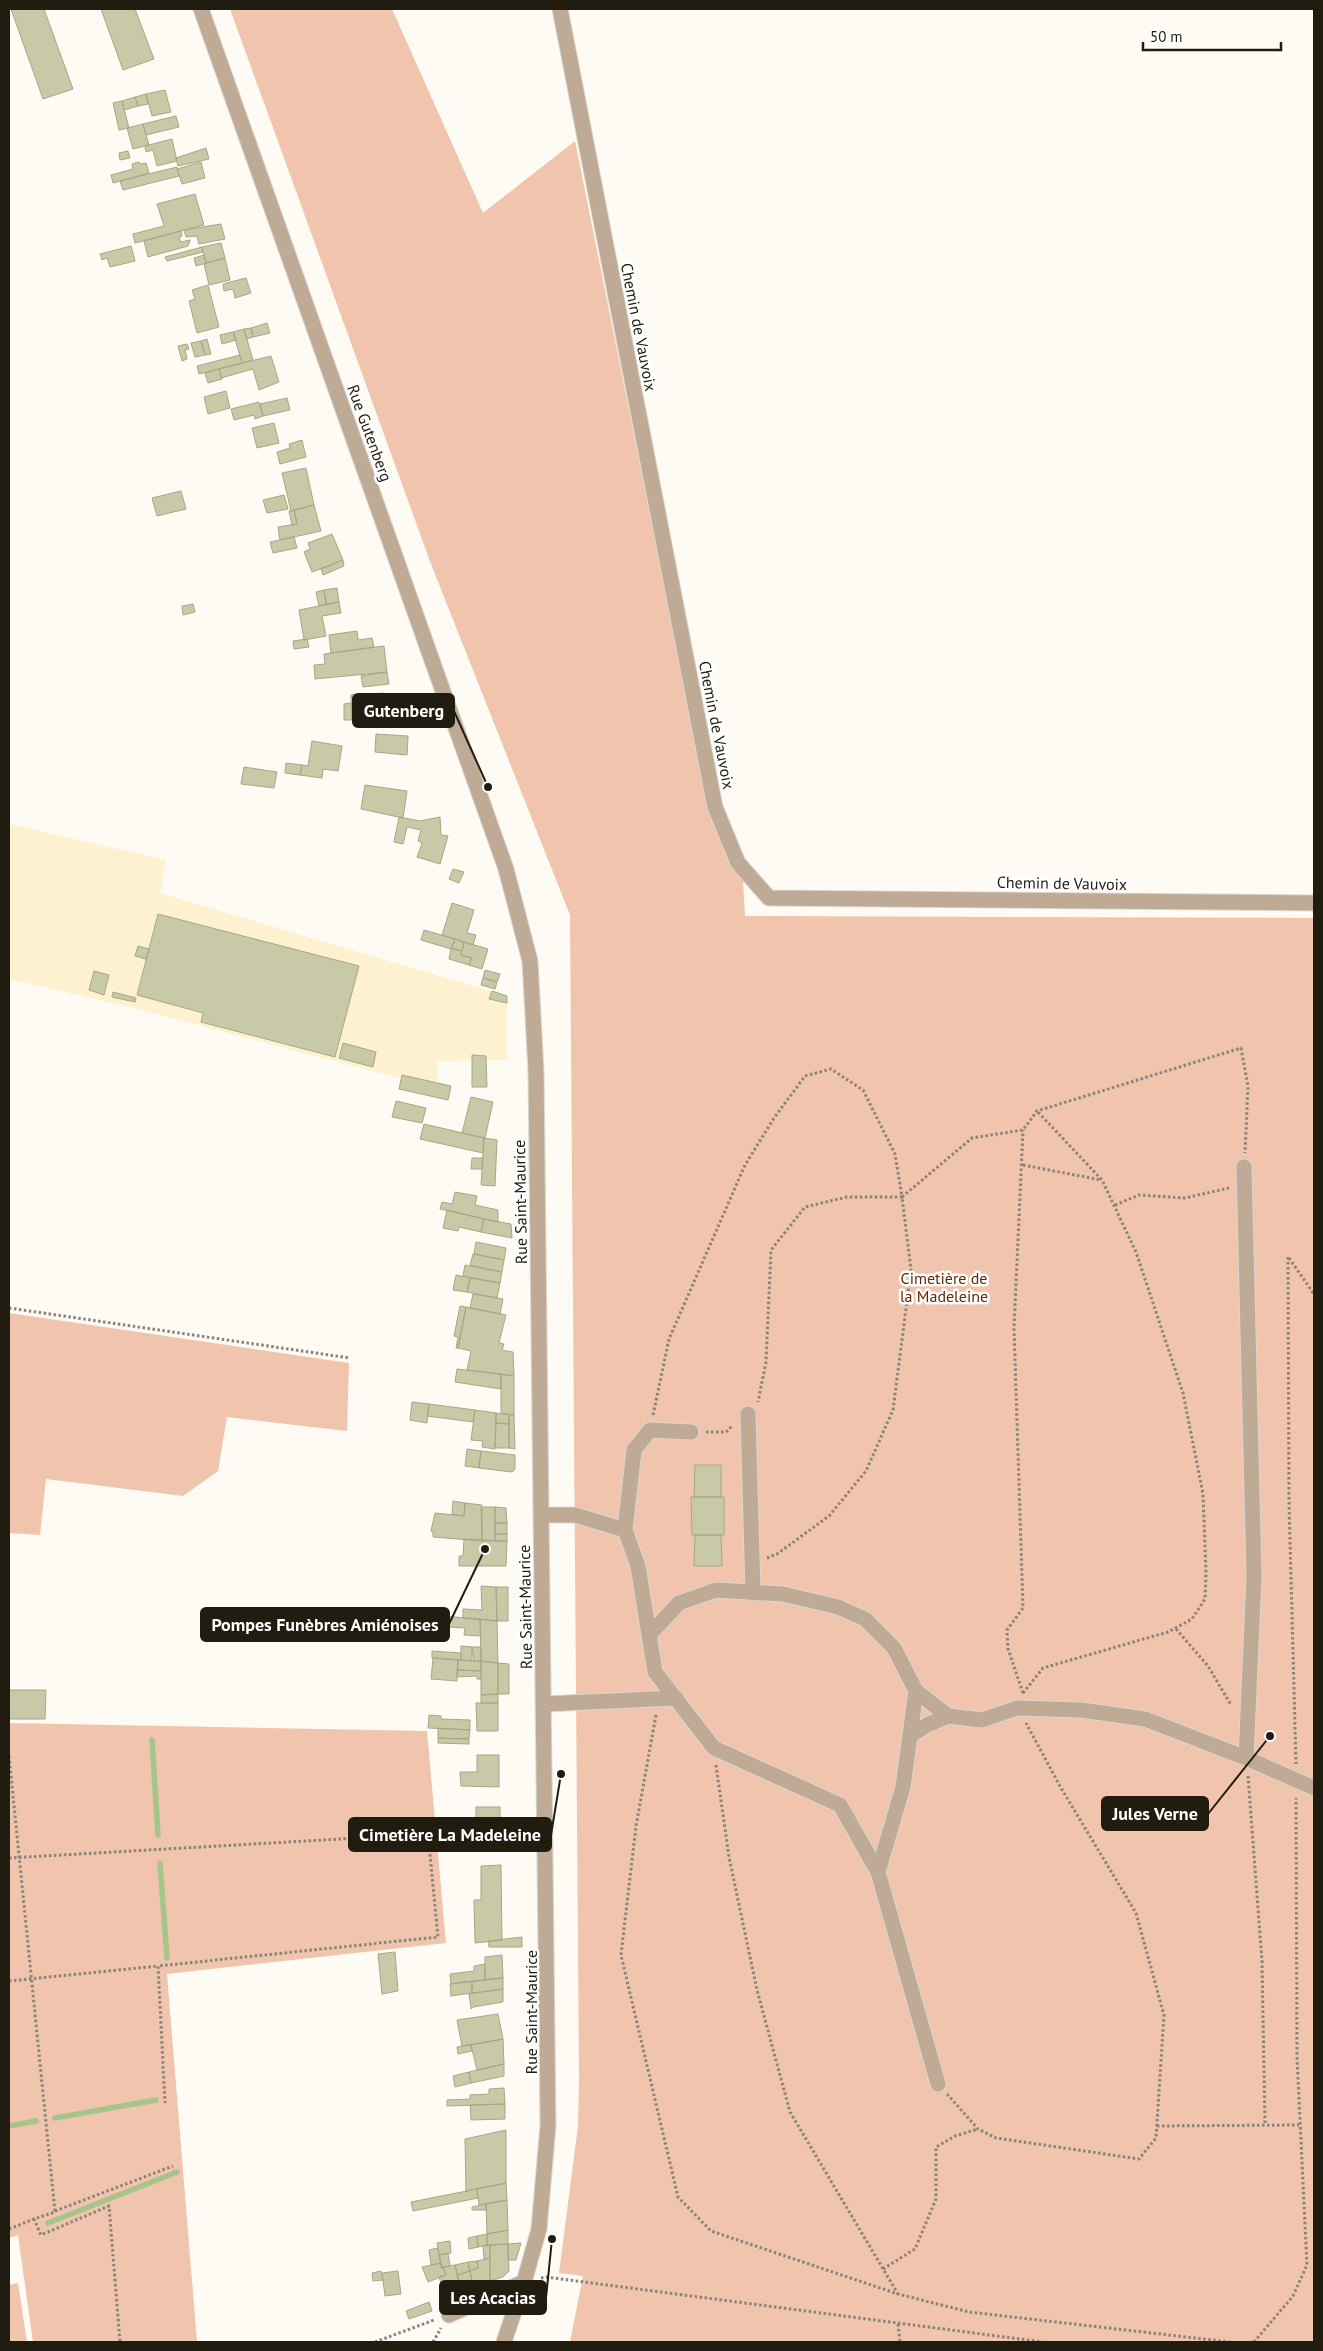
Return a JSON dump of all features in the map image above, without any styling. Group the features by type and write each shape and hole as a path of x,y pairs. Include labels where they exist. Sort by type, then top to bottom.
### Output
{"street":[{"name":"Rue Gutenberg","path":"200,9 506,869"},
{"name":"Chemin de Vauvoix","path":"560,9 715,808 738,863 769,898 1314,903"},
{"name":"Rue Saint-Maurice","path":"504,2342 539,2229 548,2125 536,1071 530,961 506,869"},
{"path":"1244,1167 1254,1576 1246,1758"},
{"path":"748,1414 753,1593"},
{"path":"691,1432 650,1430 634,1450 625,1530 638,1566 655,1672 714,1748 840,1805 878,1872 938,2084"},
{"path":"541,1515 575,1516 625,1530"},
{"path":"649,1635 679,1604 716,1590 783,1594 838,1607 865,1619 894,1648 916,1691 948,1716"},
{"path":"878,1872 903,1787 916,1691"},
{"path":"544,1704 676,1698"},
{"path":"910,1736 927,1724 948,1716 982,1720 1017,1708 1113,1714 1145,1720 1246,1758 1314,1788"},
{"path":"448,2314 524,2282"}],"path":[{"path":"1023,1693 1008,1649 1007,1630 1023,1608 1014,1328 1023,1165 1023,1130 1037,1111 1241,1048 1248,1086 1244,1167 1231,1188 1185,1198 1139,1195 1115,1205"},
{"path":"650,1430 669,1339 706,1250 745,1165 774,1118 805,1076 831,1069 863,1090 895,1154 910,1270 893,1410 866,1471 829,1516 778,1554 752,1563"},
{"path":"691,1432 726,1432 757,1407 766,1362 771,1250 805,1207 847,1197 902,1197 972,1138 1023,1130"},
{"path":"1023,1165 1102,1180"},
{"path":"1254,2342 1293,2296 1307,2265 1299,2125 1296,1780 1289,1503 1288,1257 1314,1294"},
{"path":"9,1308 350,1358"},
{"path":"1176,1629 1208,1666 1234,1709"},
{"path":"656,1699 657,1710 636,1826 621,1955 678,2197 711,2231 898,2294 969,2312 1230,2342"},
{"path":"714,1748 729,1857 757,1990 790,2112 898,2294"},
{"path":"9,1756 55,2212"},
{"path":"1246,1758 1255,1853 1262,1961 1265,2125"},
{"path":"9,1858 428,1834 438,1937 9,1981"},
{"path":"158,1966 165,2103"},
{"path":"1157,2126 1299,2125"},
{"path":"883,2269 915,2249 936,2199 936,2147 955,2136 978,2129"},
{"path":"9,2229 173,2166"},
{"path":"34,2218 41,2235 109,2206 120,2342"},
{"path":"546,2277 1043,2342"},
{"path":"375,2342 448,2314"},
{"path":"898,2324 900,2342"}],"shaded area":[{"path":"9,824 166,860 160,893 507,996 507,1060 438,1061 437,1088 126,1006 9,979"}],"green space":[{"name":"Cimetière de la Madeleine","path":"230,9 392,9 483,213 575,141 707,798 743,881 745,916 1314,918 1314,2342 570,2342 583,2276 559,2273 578,2126 579,2078 570,915 431,564"},
{"path":"9,1313 349,1363 347,1431 227,1417 218,1471 183,1496 46,1479 40,1535 9,1533"},
{"path":"9,1723 427,1731 446,1943 167,1974 197,2342 33,2342 18,2235 9,2238"},
{"path":"18,2283 27,2342 9,2342 9,2285"}],"building":[{"path":"11,9 44,9 73,89 43,99"},
{"path":"101,9 135,9 154,59 123,70"},
{"path":"165,90 171,112 152,116 146,94"},
{"path":"146,94 148,104 138,106 135,97"},
{"path":"135,97 138,106 124,110 122,101"},
{"path":"122,101 129,128 119,130 113,103"},
{"path":"176,116 179,127 146,135 143,124"},
{"path":"143,124 149,145 133,149 127,128"},
{"path":"172,139 177,161 157,166 153,150 146,152 145,146"},
{"path":"206,148 209,159 178,166 176,158"},
{"path":"128,151 130,158 120,160 119,153"},
{"path":"139,162 140,164 146,163 149,173 113,183 111,175 133,169 132,164"},
{"path":"201,162 205,178 182,184 177,169"},
{"path":"177,167 179,176 123,190 120,181"},
{"path":"195,194 204,225 135,243 133,234 164,226 157,204"},
{"path":"221,224 225,239 199,244 197,236 186,237 184,230"},
{"path":"181,231 182,236 179,237 181,242 190,240 188,246 148,257 144,241"},
{"path":"221,243 225,258 206,263 202,247"},
{"path":"131,246 135,261 110,267 107,258 102,260 100,254"},
{"path":"202,247 203,252 167,261 165,257"},
{"path":"204,255 206,263 196,266 194,258"},
{"path":"225,258 230,280 209,285 204,264"},
{"path":"246,278 251,293 235,298 233,289 224,291 223,284"},
{"path":"208,285 219,327 197,333 189,301 195,299 192,290"},
{"path":"267,323 270,333 253,337 251,328"},
{"path":"251,328 253,337 247,339 244,329"},
{"path":"244,329 253,360 242,363 233,332"},
{"path":"233,332 236,340 222,344 220,335"},
{"path":"207,339 211,354 205,355 201,341"},
{"path":"201,341 205,355 195,357 191,343"},
{"path":"187,344 189,349 185,350 187,359 182,361 178,346"},
{"path":"240,355 242,363 199,374 197,366"},
{"path":"271,356 279,382 259,390 253,369 221,378 219,369"},
{"path":"219,369 222,379 208,383 205,373"},
{"path":"226,391 230,408 208,414 204,397"},
{"path":"287,398 290,410 263,416 260,404"},
{"path":"259,402 263,416 255,419 254,415 234,420 231,409"},
{"path":"274,423 279,443 257,448 252,428"},
{"path":"302,440 306,457 280,464 277,452 290,448 289,444"},
{"path":"306,468 314,505 291,511 282,473"},
{"path":"181,491 186,509 157,516 152,498"},
{"path":"284,495 288,509 267,513 263,500"},
{"path":"314,505 321,531 280,540 278,527 297,524 294,510"},
{"path":"294,510 297,524 292,525 289,511"},
{"path":"332,534 343,560 312,572 304,552 310,549 308,543"},
{"path":"294,537 297,548 273,553 270,542"},
{"path":"343,560 344,566 323,575 321,569"},
{"path":"337,588 339,602 326,604 324,590"},
{"path":"324,590 326,604 319,606 316,592"},
{"path":"339,602 341,613 322,616 326,636 304,640 299,610"},
{"path":"193,604 195,612 183,615 182,606"},
{"path":"357,631 358,640 372,638 374,647 331,653 329,635"},
{"path":"307,639 309,647 294,649 293,641"},
{"path":"384,646 387,672 315,679 314,665 325,664 324,654"},
{"path":"387,672 389,684 363,687 361,676"},
{"path":"384,693 386,717 352,720 351,695"},
{"path":"351,703 352,720 344,720 344,704"},
{"path":"376,734 408,736 407,755 375,752"},
{"path":"312,741 342,746 338,771 323,769 322,778 300,775 302,765 308,766"},
{"path":"286,763 302,765 300,775 285,773"},
{"path":"244,767 277,772 274,788 241,784"},
{"path":"365,785 407,791 403,818 361,809"},
{"path":"399,817 420,821 440,817 441,835 448,836 440,864 417,857 422,843 418,841 421,830 407,827 403,844 394,842"},
{"path":"453,869 464,872 459,883 449,879"},
{"path":"452,903 474,910 467,933 476,935 473,945 442,935"},
{"path":"158,914 359,966 335,1057 201,1022 203,1013 137,995"},
{"path":"424,930 455,939 451,949 421,940"},
{"path":"455,939 464,942 462,951 452,948"},
{"path":"464,942 488,949 482,969 469,965 472,958 461,955"},
{"path":"138,946 149,949 146,959 135,956"},
{"path":"451,949 462,951 461,955 472,958 469,965 449,959"},
{"path":"485,970 500,974 497,982 483,978"},
{"path":"94,971 109,975 104,995 89,990"},
{"path":"483,978 497,982 495,989 481,985"},
{"path":"492,991 507,996 507,1003 489,999"},
{"path":"113,992 136,998 135,1002 112,997"},
{"path":"343,1043 376,1052 373,1067 339,1058"},
{"path":"472,1055 486,1056 487,1087 472,1087"},
{"path":"402,1075 451,1086 448,1100 399,1089"},
{"path":"471,1097 493,1102 485,1138 462,1133"},
{"path":"396,1101 426,1108 422,1123 392,1117"},
{"path":"424,1124 484,1138 483,1153 420,1139"},
{"path":"484,1138 497,1140 495,1186 481,1185"},
{"path":"472,1158 483,1158 482,1169 471,1169"},
{"path":"455,1192 477,1196 475,1205 498,1210 498,1222 440,1209 442,1202 452,1204"},
{"path":"447,1210 484,1219 481,1232 459,1227 458,1231 443,1228"},
{"path":"484,1219 511,1224 512,1238 481,1232"},
{"path":"476,1242 506,1248 504,1260 474,1254"},
{"path":"473,1254 504,1260 502,1272 470,1265"},
{"path":"465,1265 502,1272 500,1283 463,1276"},
{"path":"456,1275 470,1278 467,1292 453,1290"},
{"path":"470,1278 500,1283 497,1298 467,1292"},
{"path":"473,1294 503,1299 500,1314 470,1308"},
{"path":"460,1306 466,1307 458,1348 456,1348 458,1337 454,1336"},
{"path":"466,1307 506,1315 499,1343 504,1344 502,1350 513,1352 514,1376 467,1370 471,1351 458,1348"},
{"path":"457,1369 501,1374 501,1389 455,1382"},
{"path":"501,1374 514,1376 514,1415 501,1413"},
{"path":"412,1402 429,1404 427,1423 410,1420"},
{"path":"429,1404 475,1410 473,1422 427,1416"},
{"path":"475,1410 496,1413 495,1449 482,1447 483,1441 471,1440"},
{"path":"496,1413 509,1415 509,1424 496,1423"},
{"path":"509,1415 514,1415 515,1449 509,1448"},
{"path":"496,1423 509,1424 509,1448 495,1448"},
{"path":"467,1449 481,1451 479,1468 465,1466"},
{"path":"481,1451 515,1455 515,1469 512,1472 479,1468"},
{"path":"695,1465 721,1465 721,1497 694,1497"},
{"path":"691,1497 724,1497 724,1535 692,1535"},
{"path":"453,1501 465,1503 464,1516 452,1514"},
{"path":"465,1503 482,1505 482,1541 433,1537 433,1532 431,1531 435,1513 464,1516"},
{"path":"481,1507 495,1507 495,1541 482,1541"},
{"path":"495,1507 506,1508 507,1523 495,1523"},
{"path":"495,1523 507,1523 507,1534 495,1534"},
{"path":"495,1534 507,1534 507,1541 495,1541"},
{"path":"695,1535 721,1535 722,1566 694,1566"},
{"path":"464,1539 507,1541 506,1566 459,1566 459,1556 463,1556"},
{"path":"481,1586 496,1587 497,1621 463,1618 463,1609 482,1610"},
{"path":"496,1587 508,1587 508,1621 497,1621"},
{"path":"416,1614 480,1619 481,1636 464,1635 465,1628 415,1625"},
{"path":"480,1619 497,1621 498,1663 481,1661"},
{"path":"461,1646 472,1647 472,1661 461,1660"},
{"path":"472,1647 481,1647 481,1661 474,1661"},
{"path":"432,1651 461,1653 461,1660 432,1658"},
{"path":"433,1658 458,1660 457,1681 431,1679"},
{"path":"458,1660 481,1661 481,1671 457,1670"},
{"path":"481,1661 498,1663 498,1694 481,1695"},
{"path":"498,1663 509,1664 509,1694 498,1694"},
{"path":"457,1670 481,1671 481,1679 477,1679 477,1676 457,1677"},
{"path":"9,1690 46,1690 45,1719 9,1719"},
{"path":"498,1694 498,1703 481,1703 481,1695"},
{"path":"476,1703 498,1703 498,1731 477,1731"},
{"path":"429,1715 441,1716 441,1719 470,1720 470,1730 428,1728"},
{"path":"438,1728 470,1730 469,1739 438,1738"},
{"path":"438,1738 469,1739 469,1744 438,1743"},
{"path":"477,1755 499,1755 499,1787 461,1786 460,1772 477,1772"},
{"path":"476,1807 500,1807 500,1846 476,1846"},
{"path":"501,1865 502,1940 475,1943 474,1900 481,1900 481,1866"},
{"path":"522,1937 522,1947 489,1947 488,1941"},
{"path":"395,1952 398,1991 382,1994 378,1954"},
{"path":"502,1955 503,1978 485,1980 485,1957"},
{"path":"485,1964 485,1980 451,1984 450,1974 474,1971 474,1966"},
{"path":"503,1978 503,1989 472,1993 472,1981"},
{"path":"472,1981 472,1993 451,1996 450,1984"},
{"path":"503,1989 503,2002 473,2007 471,2009 469,1994"},
{"path":"498,2014 503,2039 462,2046 457,2020"},
{"path":"503,2039 504,2064 477,2070 471,2045"},
{"path":"471,2045 472,2051 458,2054 457,2047"},
{"path":"504,2064 504,2076 471,2083 469,2072"},
{"path":"469,2072 471,2083 455,2087 453,2076"},
{"path":"504,2088 505,2104 447,2106 447,2100 470,2099 470,2095 489,2094 489,2089"},
{"path":"505,2104 505,2119 471,2120 470,2105"},
{"path":"506,2130 506,2183 466,2191 465,2139"},
{"path":"506,2183 507,2200 479,2205 477,2189"},
{"path":"477,2189 478,2198 413,2211 411,2202"},
{"path":"507,2200 508,2230 487,2234 486,2204"},
{"path":"486,2204 486,2210 472,2210 472,2207"},
{"path":"508,2230 508,2244 487,2245 487,2234"},
{"path":"487,2234 487,2245 478,2247 477,2236"},
{"path":"477,2236 478,2247 469,2249 468,2238"},
{"path":"450,2241 451,2253 439,2255 437,2243"},
{"path":"521,2243 516,2260 508,2260 508,2244"},
{"path":"508,2244 509,2271 503,2277 490,2281 490,2245"},
{"path":"490,2245 490,2258 484,2259 483,2246"},
{"path":"438,2248 441,2263 431,2265 429,2250"},
{"path":"448,2253 450,2266 441,2268 439,2255"},
{"path":"490,2258 490,2281 473,2287 470,2271 478,2268 477,2261"},
{"path":"477,2261 478,2268 470,2271 468,2262"},
{"path":"468,2262 470,2271 457,2275 455,2265"},
{"path":"441,2263 446,2275 428,2282 422,2267"},
{"path":"455,2265 461,2290 445,2296 439,2277 446,2275 443,2267"},
{"path":"381,2271 383,2280 373,2281 372,2273"},
{"path":"398,2271 401,2294 385,2296 382,2273"},
{"path":"470,2271 473,2287 461,2290 457,2275"},
{"path":"429,2302 432,2311 409,2319 406,2311"}],"waterway":[{"path":"152,1740 158,1835"},
{"path":"160,1863 167,1958"},
{"path":"55,2118 156,2100"},
{"path":"9,2126 36,2121"},
{"path":"48,2223 177,2172"}],"place":[{"name":"Gutenberg","path":"488,787"},
{"name":"Pompes Funèbres Amiénoises","path":"485,1549"},
{"name":"Jules Verne","path":"1270,1736"},
{"name":"Cimetière La Madeleine","path":"561,1774"},
{"name":"Les Acacias","path":"552,2239"}]}
